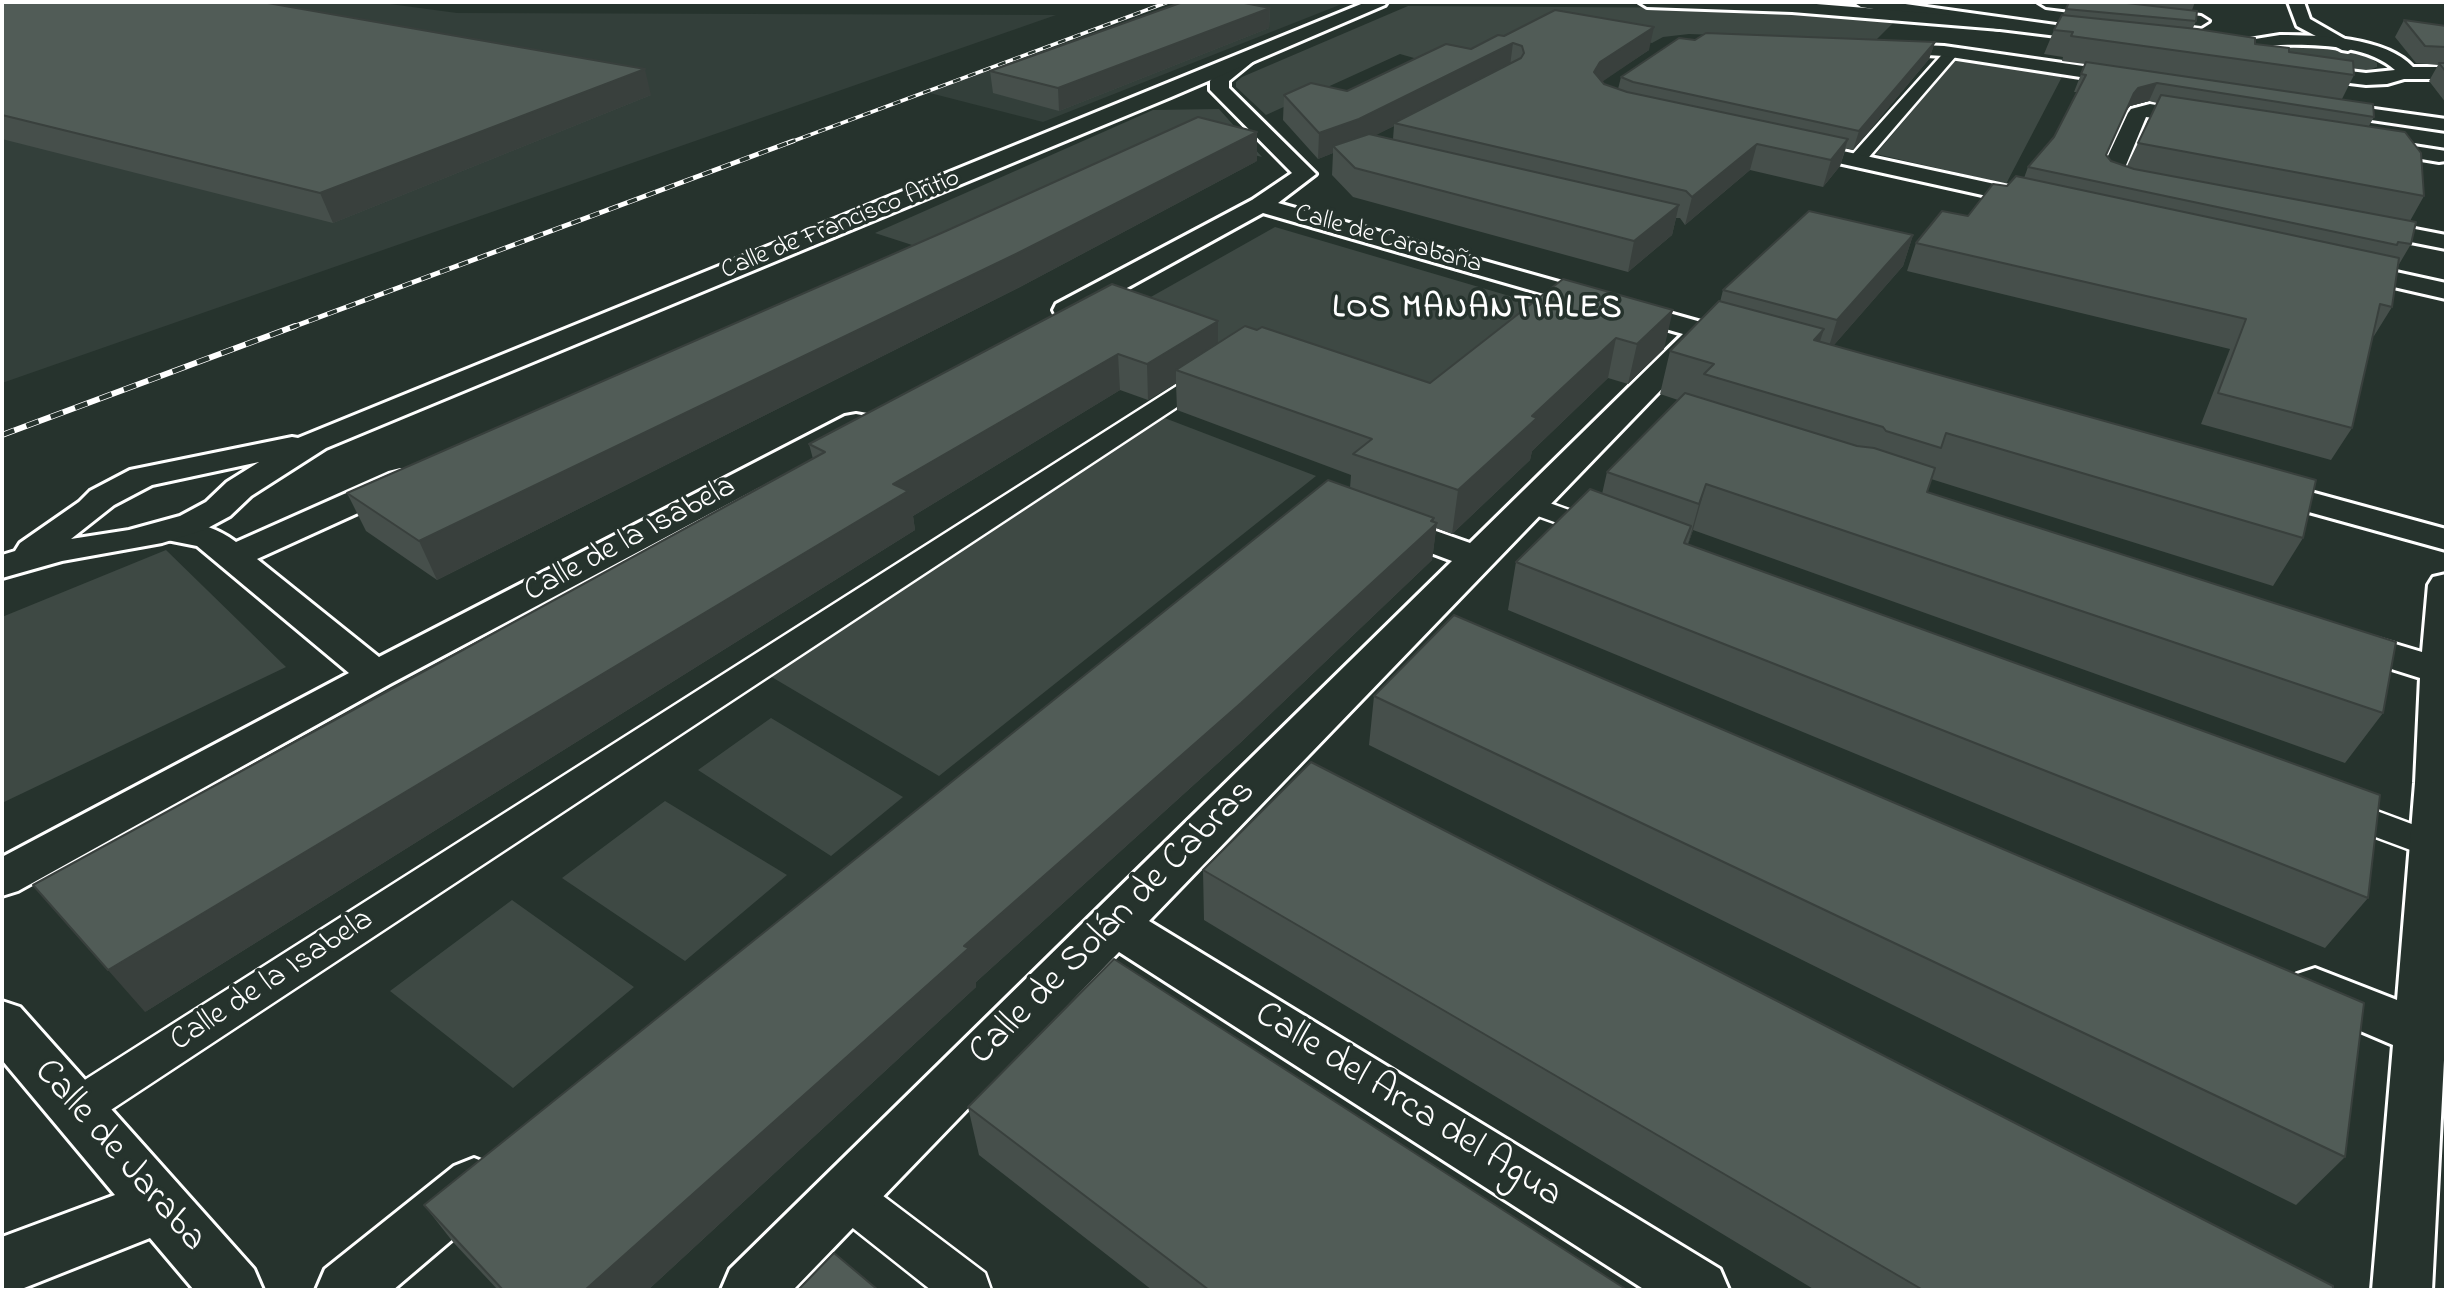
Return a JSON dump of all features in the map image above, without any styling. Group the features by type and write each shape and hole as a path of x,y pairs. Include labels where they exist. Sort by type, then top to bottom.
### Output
{"street":[{"path":"1647,2 1792,7 2000,24 2129,39"},
{"path":"1861,2 2000,24"},
{"path":"2046,2 2201,21"},
{"path":"2296,2 2303,22 2348,46"},
{"name":"Calle de Francisco Aritio","path":"9,564 68,548 169,531 218,535 230,500 239,489 315,441 1376,4"},
{"path":"2279,40 2303,22"},
{"path":"2446,67 2348,46 2279,40 2252,46 2182,45 2339,78 2394,83 2446,73"},
{"path":"2252,46 2256,55 2274,64"},
{"path":"1861,47 1952,52 2150,82"},
{"path":"1857,160 1952,52"},
{"path":"1252,55 1219,81 1220,90 1305,174"},
{"path":"2382,55 2404,69 2394,83"},
{"path":"2394,83 2409,120 2443,162"},
{"path":"2300,104 2446,125"},
{"path":"2164,187 2126,180 2111,173 2138,113 2150,110 2221,121"},
{"path":"1766,140 2059,205"},
{"path":"2349,142 2443,162"},
{"path":"1035,327 1260,205 1305,174 1330,165"},
{"name":"Calle de Carabaña","path":"1260,205 1749,345"},
{"path":"2348,223 2446,242"},
{"path":"2330,265 2446,291"},
{"name":"Calle de Solán de Cabras","path":"751,1290 1114,924 1297,767 1444,619 1477,558 1530,504 1637,413 1702,331"},
{"name":"Calle de la Isabela","path":"76,1110 1234,360"},
{"name":"Calle de la Isabela","path":"2,878 376,675 877,411"},
{"name":"Calle de Francisco Aritio","path":"9,564 91,509 120,486 166,470 315,441"},
{"name":"Calle de Francisco Aritio","path":"190,466 224,467 234,472 240,480 239,489"},
{"path":"218,535 432,467"},
{"path":"2238,482 2446,540"},
{"path":"1530,504 1622,539"},
{"name":"Calle de Francisco Aritio","path":"91,509 87,520 90,528 99,534 131,538"},
{"path":"1348,510 1477,558"},
{"path":"218,535 376,675"},
{"path":"2402,1290 2437,783 2446,585"},
{"path":"2317,632 2440,671"},
{"path":"2312,800 2432,845"},
{"name":"Calle del Arca del Agua","path":"1114,924 1699,1290"},
{"path":"2285,976 2419,1033"},
{"name":"Calle de Jaraba","path":"2,1023 233,1290"},
{"path":"346,1290 507,1158"},
{"path":"846,1195 968,1290"},
{"path":"2,1266 161,1206"}],"shaded area":[{"path":"2,2 375,2 457,13 1056,15 2,383"},
{"path":"1181,3 1342,4 1043,122 926,92"},
{"path":"1408,6 1724,8 1898,18 1875,41 1689,34 1663,37 1652,43 1537,22 1442,66 1400,54 1266,115 1236,87 1236,82 1242,77"},
{"path":"2296,44 2349,50 2369,57 2377,63 2377,67 2364,71 2338,71 2276,47"},
{"path":"1958,57 2064,73 2006,184 1876,154"},
{"path":"1219,109 1262,157 1188,138 943,255 875,233 1153,110"},
{"path":"1275,227 1540,305 1408,409 1126,311"},
{"path":"1162,417 1316,476 939,776 770,676"},
{"path":"166,550 286,667 2,803 2,617"},
{"path":"771,718 903,797 831,856 698,770"},
{"path":"665,801 787,875 685,961 562,878"},
{"path":"512,900 634,987 513,1088 390,991"}],"building":[{"path":"2,2 262,2 645,69 320,193 2,115"},
{"path":"1183,2 1239,2 1270,8 1058,88 990,71"},
{"path":"2069,2 2118,2 2197,11 2196,21 2066,9"},
{"path":"1555,10 1654,27 1600,62 1594,72 1604,84 1627,92 1848,139 1831,160 1757,144 1692,197 1686,191 1394,123 1521,58 1524,53 1522,46 1513,43 1359,119 1319,133 1284,95 1311,83 1347,91 1446,44 1471,49 1498,35 1504,36"},
{"path":"2062,15 2255,38 2255,44 2289,48 2289,52 2353,61 2354,75 2071,36 2073,32 2054,30"},
{"path":"2404,20 2446,26 2446,47 2425,46"},
{"path":"1706,33 1935,42 1859,131 1633,82 1621,77 1679,38 1695,40"},
{"path":"2086,62 2373,104 2374,117 2157,83 2138,88 2134,93 2106,155 2111,161 2134,169 2416,222 2411,244 2398,242 2397,245 2028,167 2054,137 2086,75 2081,74"},
{"path":"2439,63 2446,63 2446,72"},
{"path":"2161,95 2405,132 2421,153 2424,196 2138,143"},
{"path":"1198,117 1257,132 1016,254 419,541 347,493 946,231"},
{"path":"1369,134 1679,205 1634,241 1355,168 1333,146"},
{"path":"2016,176 2399,258 2392,307 2380,304 2352,428 2218,393 2246,319 1916,243 1942,211 1968,216 1993,184 2007,186"},
{"path":"1809,211 1913,235 1837,320 1723,290"},
{"path":"1563,279 1673,310 1637,344 1616,338 1532,416 1537,418 1458,490 1353,454 1372,439 1176,370 1245,326 1257,330 1262,327 1430,383"},
{"path":"1112,284 1218,321 1147,364 1118,354 893,484 908,491 108,970 33,885 825,452 809,444"},
{"path":"1719,301 1824,329 1814,340 2316,480 2303,538 1946,433 1941,448 1886,431 1883,427 1704,374 1714,364 1670,351"},
{"path":"1685,393 1935,468 1927,492 2396,642 2383,713 1706,484 1699,504 1607,472"},
{"path":"1328,480 1434,518 1431,521 1437,523 1241,703 964,946 969,948 585,1290 503,1290 424,1205"},
{"path":"1590,489 1691,526 1684,543 2380,795 2368,898 1516,562"},
{"path":"1454,615 2364,1003 2345,1157 1374,696"},
{"path":"1311,762 2333,1286 2333,1290 1923,1290 1203,870"},
{"path":"1114,959 1627,1290 1209,1290 968,1107"},
{"path":"834,1253 878,1290 798,1290"}],"railway":[{"path":"788,143 1168,2"},
{"path":"290,328 793,141"},
{"path":"2,435 295,326"}],"district":[{"name":"LOS MANANTIALES","path":"1478,311"}]}
